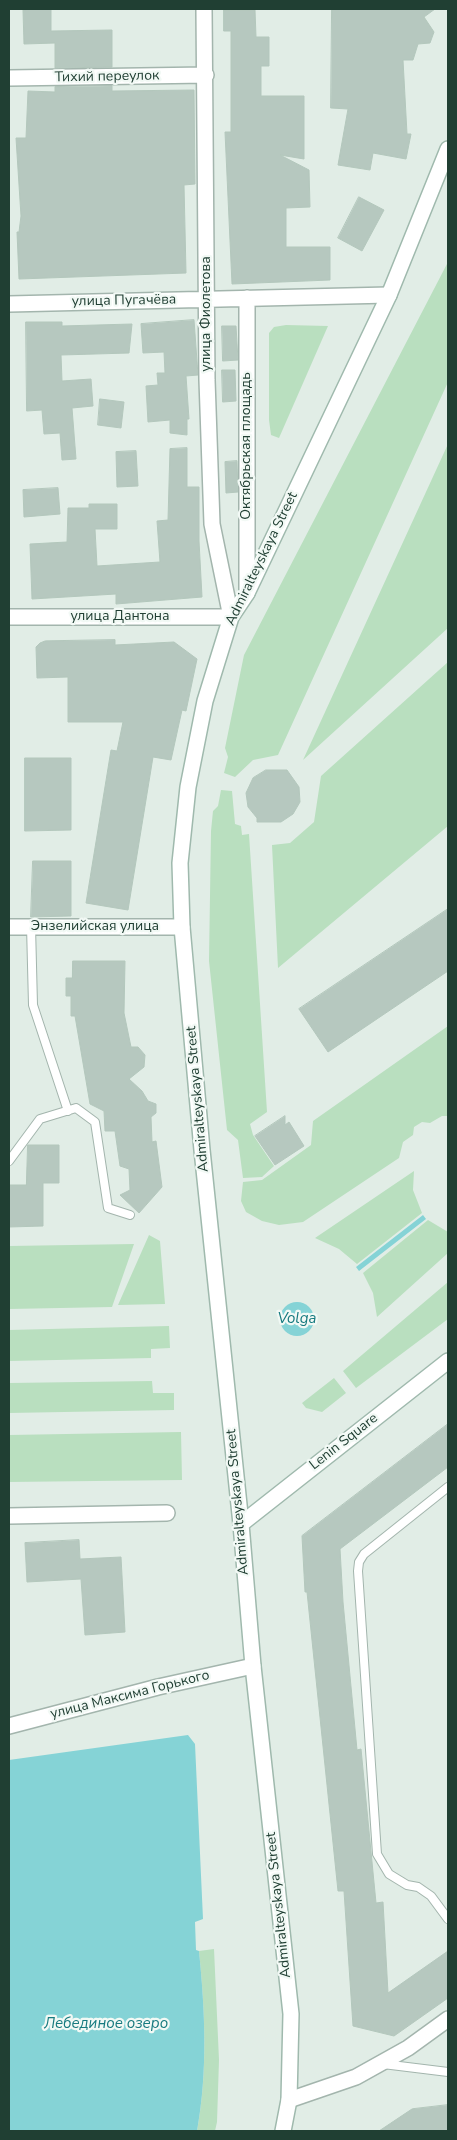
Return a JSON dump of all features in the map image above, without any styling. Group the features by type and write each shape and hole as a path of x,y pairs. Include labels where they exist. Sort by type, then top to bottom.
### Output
{"street":[{"name":"улица Фиолетова","path":"204,9 207,380 212,524 231,617"},
{"name":"Тихий переулок","path":"9,78 206,75"},
{"name":"Admiralteyskaya Street","path":"289,2100 291,2014 252,1666 182,927 180,863 188,787 205,701 231,617 247,593 389,295 448,149"},
{"name":"улица Пугачёва","path":"9,304 389,295"},
{"name":"Октябрьская площадь","path":"247,298 247,593"},
{"name":"улица Дантона","path":"9,617 231,617"},
{"name":"Энзелийская улица","path":"9,927 182,927"},
{"name":"Lenin Square","path":"240,1524 448,1360"},
{"path":"9,1516 167,1513"},
{"name":"улица Максима Горького","path":"9,1726 158,1687 252,1666"},
{"path":"283,2131 289,2100 356,2077 408,2048 448,2019"}],"lane":[{"path":"31,926 33,1005 68,1110"},
{"path":"9,1161 40,1119 76,1108 96,1122 108,1208 130,1215"},
{"path":"448,1487 370,1549 358,1562 358,1571 377,1854 389,1874 407,1885 418,1887 431,1896 448,1920"},
{"path":"381,2063 448,2072"}],"green space":[{"path":"448,262 448,382 278,755 253,760 235,777 224,773 228,757 225,748 244,655"},
{"path":"286,325 328,326 279,438 271,435 269,420 269,333 274,327"},
{"path":"448,444 448,628 303,760"},
{"path":"448,662 448,826 278,968 272,845 290,843 314,822 321,776"},
{"path":"221,790 232,791 235,824 241,826 242,835 249,834 267,1112 250,1124 253,1135 274,1166 262,1177 243,1178 238,1140 227,1130 209,961 211,831 213,811 218,806"},
{"path":"448,1026 448,1116 442,1116 430,1123 422,1122 414,1127 413,1135 403,1142 399,1158 303,1222 279,1225 262,1221 246,1212 241,1201 243,1182 262,1180 311,1145 313,1121"},
{"path":"414,1171 413,1190 422,1213 357,1264 339,1249 315,1238"},
{"path":"428,1220 448,1232 448,1253 377,1317 373,1293 363,1273"},
{"path":"149,1235 160,1241 165,1304 118,1305"},
{"path":"134,1244 112,1307 9,1309 9,1246"},
{"path":"448,1282 448,1319 356,1388 343,1371"},
{"path":"169,1326 170,1348 151,1349 151,1358 9,1361 9,1330"},
{"path":"334,1378 346,1393 322,1412 306,1408 302,1403"},
{"path":"152,1381 153,1393 174,1393 174,1410 9,1413 9,1383"},
{"path":"181,1432 182,1480 9,1482 9,1435"},
{"path":"214,1949 219,2060 217,2122 215,2131 197,2131 204,2064 203,1996 199,1951"}],"water":[{"path":"423,1215 426,1219 359,1271 356,1267"},
{"name":"Volga","path":"297,1302 304,1303 309,1307 313,1312 313,1326 309,1331 304,1335 297,1336 290,1335 285,1331 281,1326 280,1319 281,1312 285,1307 290,1303"},
{"name":"Лебединое озеро","path":"188,1735 195,1744 203,1919 195,1922 196,1950 199,1951 204,2018 203,2086 197,2131 9,2131 9,1760"}],"building":[{"path":"51,9 51,31 112,30 112,67 55,68 55,43 24,44 23,10"},
{"path":"332,9 435,9 424,17 434,32 430,43 418,44 413,60 403,60 407,134 411,134 406,159 373,153 370,170 338,165 348,109 331,108"},
{"path":"224,10 255,10 256,37 269,37 269,66 261,66 261,96 304,96 304,159 280,155 309,170 310,207 286,208 286,247 330,247 330,280 232,284 225,132 231,132 231,31 224,31"},
{"path":"112,86 112,91 194,90 195,184 184,185 186,273 19,279 17,232 19,232 21,216 16,138 26,138 28,91 55,92 55,87"},
{"path":"359,197 384,210 362,251 338,238"},
{"path":"194,320 198,375 186,376 189,419 187,419 187,435 170,433 170,420 148,422 146,386 158,385 157,373 165,373 164,352 143,353 141,324"},
{"path":"26,322 62,322 62,326 132,324 129,353 61,355 62,381 91,379 93,406 72,408 76,459 62,460 60,433 44,434 42,410 27,411"},
{"path":"222,326 236,326 238,360 223,361"},
{"path":"222,370 235,370 236,401 223,402"},
{"path":"100,399 124,402 121,428 98,425"},
{"path":"187,448 187,487 199,487 202,597 116,604 116,594 32,599 30,544 67,542 68,508 89,508 89,504 117,504 117,529 95,529 97,566 160,562 157,521 168,520 170,449"},
{"path":"136,451 138,486 117,487 116,452"},
{"path":"237,461 238,492 226,493 225,462"},
{"path":"58,488 60,514 24,517 23,490"},
{"path":"115,640 115,645 174,642 197,659 186,711 182,710 171,760 153,757 128,910 86,903 111,750 117,751 123,722 68,722 68,677 37,678 36,647 40,643 45,641"},
{"path":"25,758 71,758 71,830 25,831"},
{"path":"266,770 287,770 299,787 300,802 293,814 281,822 257,822 257,818 248,807 246,793 253,778"},
{"path":"33,861 71,861 71,916 31,917"},
{"path":"448,909 448,971 328,1052 299,1009"},
{"path":"73,961 125,961 124,1013 131,1047 138,1047 145,1055 144,1067 129,1079 142,1091 148,1101 156,1104 156,1113 151,1117 152,1142 156,1141 162,1187 139,1213 120,1195 130,1190 129,1169 120,1166 115,1131 105,1131 104,1111 90,1104 75,1016 71,1016 71,996 66,996 66,978 72,978"},
{"path":"285,1116 285,1125 289,1122 304,1146 275,1165 255,1136"},
{"path":"28,1145 59,1145 59,1183 43,1183 43,1226 9,1227 9,1185 26,1185"},
{"path":"448,1424 448,1467 340,1549 357,1750 361,1749 376,1903 383,1902 388,1993 448,1951 448,1998 394,2036 353,2026 344,1891 338,1891 307,1592 305,1592 302,1536"},
{"path":"79,1540 80,1559 121,1557 125,1632 85,1635 81,1579 27,1582 25,1543"},
{"path":"448,2105 448,2131 379,2131 412,2109"}]}
